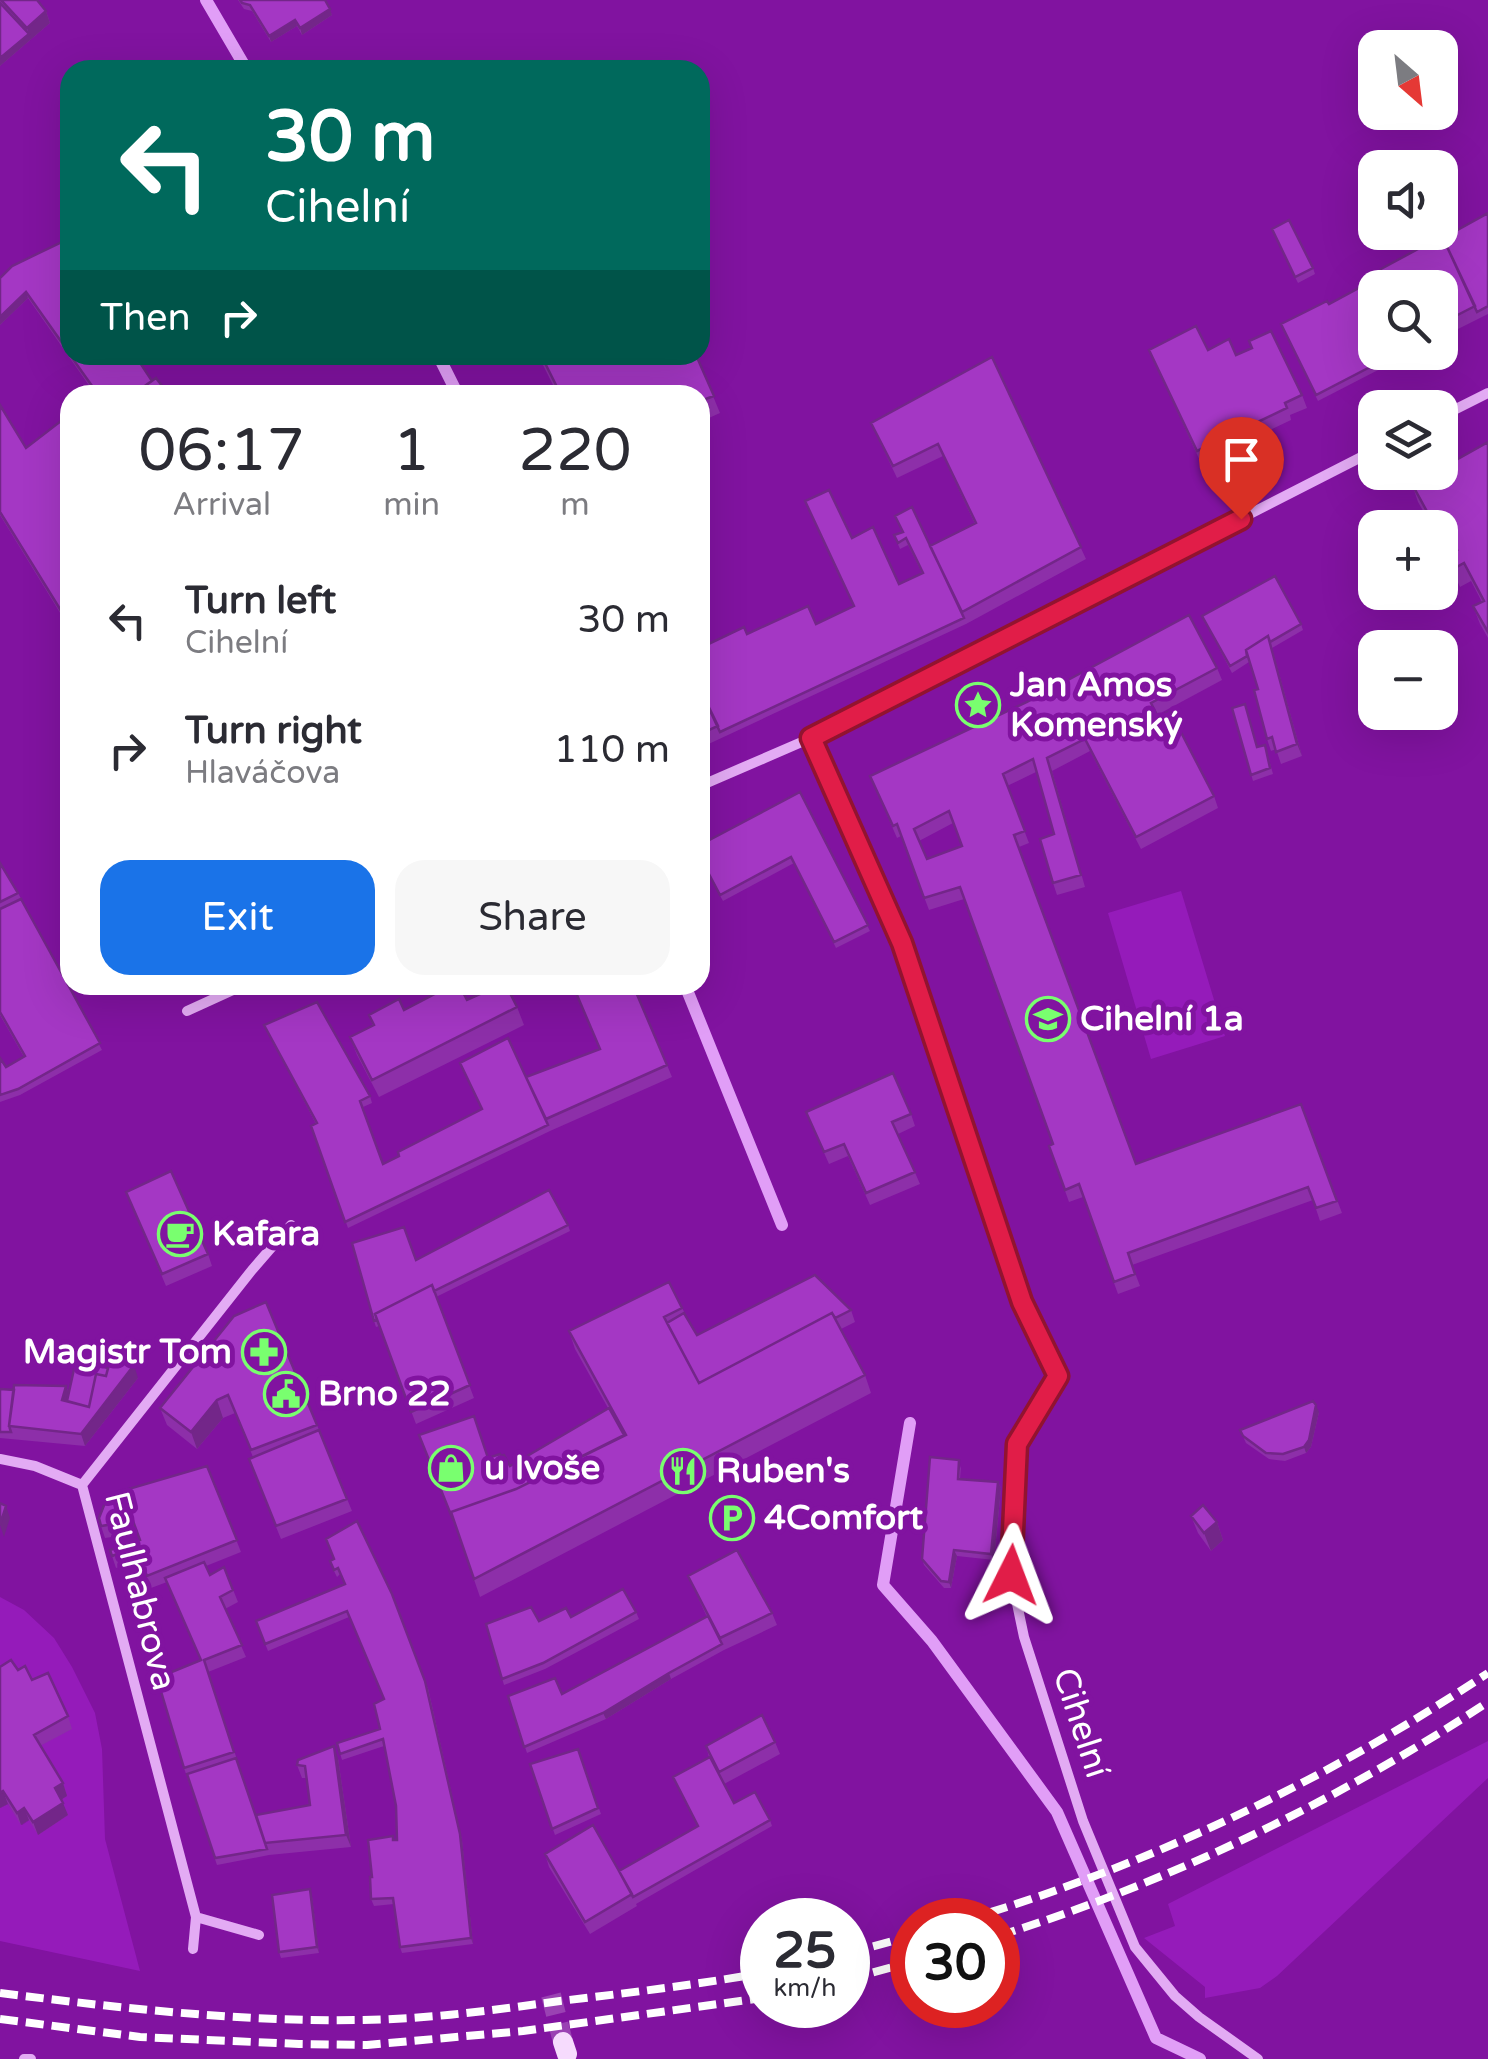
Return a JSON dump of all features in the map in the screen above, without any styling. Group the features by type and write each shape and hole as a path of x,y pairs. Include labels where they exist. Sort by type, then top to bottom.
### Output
{"street":[{"path":"1458,408 1488,393"},
{"path":"710,782 811,738 1358,459"},
{"name":"Cihelní","path":"811,738 902,943 1022,1302 1058,1376 1017,1444 1011,1575 1024,1638 1084,1821 1135,1947 1175,1996 1258,2059"},
{"path":"187,1011 222,995"},
{"name":"Faulhabrova","path":"193,1949 196,1917 82,1485 291,1225"},
{"path":"0,1459 35,1466 82,1485"},
{"path":"196,1917 259,1935"}],"shaded area":[{"path":"1181,891 1225,1036 1151,1059 1108,913"},
{"path":"0,1597 24,1610 54,1638 95,1713 102,1749 105,1839 140,1971 0,1941 0,1808 8,1804 22,1825 67,1795 0,1682"},
{"path":"1488,1741 1488,1778 1260,1988 1205,1998 1205,1987 1144,1938 1175,1926 1168,1904"}],"building":[{"path":"1,0 37,0 46,11 27,28"},
{"path":"240,0 325,0 330,9 300,28 295,20 269,36 250,5"},
{"path":"0,3 29,34 0,58"},
{"path":"1488,213 1488,306 1477,312 1449,250 1458,250 1458,230"},
{"path":"1289,220 1313,268 1295,277 1272,229"},
{"path":"60,243 60,340 26,292 0,317 0,278 12,266"},
{"path":"1416,250 1449,250 1475,306 1458,315 1458,270 1381,269"},
{"path":"1358,288 1358,370 1364,370 1316,395 1281,324 1327,301 1329,304"},
{"path":"1196,326 1208,350 1229,339 1236,355 1252,348 1249,341 1271,331 1302,395 1285,403 1287,408 1197,451 1149,350"},
{"path":"992,357 1081,547 962,612 930,546 976,523 938,444 893,466 871,423"},
{"path":"77,365 142,365 152,381 146,385 91,385"},
{"path":"546,365 700,365 709,385 556,385"},
{"path":"0,405 26,448 60,422 60,609 0,512"},
{"path":"1488,442 1488,632 1473,606 1484,601 1464,563 1458,566 1458,510 1426,510 1415,490 1458,490 1458,459"},
{"path":"829,490 852,538 873,527 899,584 923,573 906,538 898,543 894,535 903,532 895,516 912,507 964,618 720,732 710,710 710,643 744,627 747,634 808,606 816,624 854,606 805,501"},
{"path":"1275,576 1301,624 1270,642 1268,636 1230,666 1202,616"},
{"path":"1189,615 1217,668 1151,703 1158,717 1170,711 1214,796 1136,837 1085,739 1047,758 1081,875 1053,883 1040,839 1054,834 1033,759 1003,774 1025,831 1014,835 1136,1164 1301,1104 1337,1201 1316,1208 1308,1187 1128,1253 1135,1274 1114,1282 1079,1184 1065,1190 1049,1146 1053,1144 960,887 924,898 897,824 893,826 870,776 1027,702","holes":["949,811 962,846 927,859 914,829"]},
{"path":"1268,636 1297,744 1276,752 1272,737 1267,739 1246,650"},
{"path":"1245,704 1257,747 1265,745 1270,768 1251,775 1232,708"},
{"path":"710,710 718,726 710,730"},
{"path":"800,792 868,925 834,942 791,857 720,895 710,876 710,840"},
{"path":"0,863 18,893 0,902"},
{"path":"21,899 60,970 60,995 74,995 100,1043 0,1095 0,1058 6,1067 25,1056 0,1012 0,909"},
{"path":"433,995 464,995 467,1000 478,995 511,995 517,1007 372,1080 350,1037 374,1025 369,1015 399,999 404,1010"},
{"path":"577,995 637,995 667,1065 546,1119 526,1077 600,1049"},
{"path":"317,1002 370,1096 360,1101 383,1164 399,1156 398,1152 482,1109 460,1063 508,1038 548,1125 345,1222 311,1126 317,1123 264,1025"},
{"path":"893,1073 911,1114 892,1122 915,1172 866,1193 844,1144 824,1152 806,1112"},
{"path":"171,1171 208,1254 162,1274 126,1192"},
{"path":"549,1190 568,1225 434,1291 432,1285 375,1314 374,1321 352,1243 404,1227 416,1260"},
{"path":"815,1275 851,1310 835,1318 832,1313 699,1383 667,1323 684,1313 697,1335"},
{"path":"669,1282 682,1308 664,1317 699,1383 832,1313 865,1375 474,1579 451,1512 516,1489 626,1435 569,1331"},
{"path":"432,1285 470,1385 411,1412 375,1314"},
{"path":"266,1302 317,1425 251,1450 228,1395 217,1400 191,1432 160,1408 234,1316"},
{"path":"76,1360 108,1368 106,1376 96,1374 89,1407 67,1401"},
{"path":"110,1361 134,1365 81,1434 9,1426 14,1385 66,1386 62,1400 89,1407 96,1374 106,1376"},
{"path":"0,1389 14,1390 11,1432 0,1432"},
{"path":"1313,1401 1316,1405 1304,1447 1283,1454 1266,1453 1240,1430"},
{"path":"609,1408 624,1435 516,1489 451,1512 453,1520 419,1435 474,1416 488,1458 504,1455 510,1466"},
{"path":"319,1430 347,1499 276,1526 249,1459"},
{"path":"930,1457 959,1460 958,1479 998,1482 991,1554 954,1550 949,1582 941,1581 922,1559"},
{"path":"207,1466 237,1540 147,1576 135,1547 112,1556 110,1550 140,1540 133,1521 101,1526 99,1518 108,1495"},
{"path":"0,1503 6,1506 0,1525"},
{"path":"1203,1505 1217,1522 1204,1533 1191,1516"},
{"path":"357,1521 392,1594 425,1681 460,1834 471,1938 400,1947 393,1898 371,1899 368,1840 393,1836 397,1840 396,1806 383,1739 340,1754 337,1743 380,1729 374,1704 384,1699 347,1611 265,1644 256,1621 345,1584 330,1561 334,1559 326,1539"},
{"path":"737,1550 772,1613 720,1638 688,1576"},
{"path":"204,1562 210,1575 224,1567 233,1590 220,1597 242,1645 204,1660 234,1752 184,1768 157,1678 201,1660 165,1578"},
{"path":"623,1589 636,1612 543,1663 502,1679 486,1624 531,1607 539,1621 566,1608 571,1617"},
{"path":"708,1616 722,1644 603,1713 524,1747 508,1696 555,1678 562,1694"},
{"path":"11,1660 18,1670 25,1666 32,1680 48,1673 68,1716 34,1735 63,1783 55,1788 63,1803 33,1822 24,1808 17,1813 3,1791 0,1793 0,1667"},
{"path":"762,1715 775,1742 719,1772 706,1746"},
{"path":"334,1746 346,1835 265,1843 256,1815 310,1805 305,1766 297,1765 298,1760"},
{"path":"578,1749 598,1808 552,1829 530,1764"},
{"path":"710,1757 734,1803 755,1792 770,1820 633,1897 619,1871 698,1826 673,1777"},
{"path":"236,1758 267,1849 215,1858 187,1774"},
{"path":"593,1825 632,1894 585,1922 545,1854"},
{"path":"310,1889 317,1947 279,1952 272,1895"}],"waterway":[{"path":"206,0 241,60"},
{"path":"443,365 453,385"},
{"path":"689,995 782,1225"},
{"path":"910,1423 883,1585 932,1641 1057,1812 1156,2038 1200,2059"}],"tunnel":[{"path":"551,1995 563,2042"}],"railway":[{"path":"1020,1902 1169,1846 1301,1784 1488,1673"},
{"path":"1020,1929 1126,1891 1251,1836 1372,1773 1488,1702"},
{"path":"870,1947 890,1942"},
{"path":"870,1973 890,1968"},
{"path":"0,1993 226,2016 363,2020 487,2011 740,1976"},
{"path":"0,2019 140,2037 367,2045 523,2031 740,2001"}],"place":[{"name":"Jan Amos Komenský","path":"978,705"},
{"name":"Cihelní 1a","path":"1048,1019"},
{"name":"Kafara","path":"180,1234"},
{"name":"Magistr Tom","path":"264,1352"},
{"name":"Brno 22","path":"286,1394"},
{"name":"u Ivoše","path":"451,1468"},
{"name":"Ruben's","path":"683,1471"},
{"name":"4Comfort","path":"732,1518"}],"route":[{"path":"1011,1575 1017,1444 1058,1376 1022,1302 902,943 811,738 1241,519"}]}
